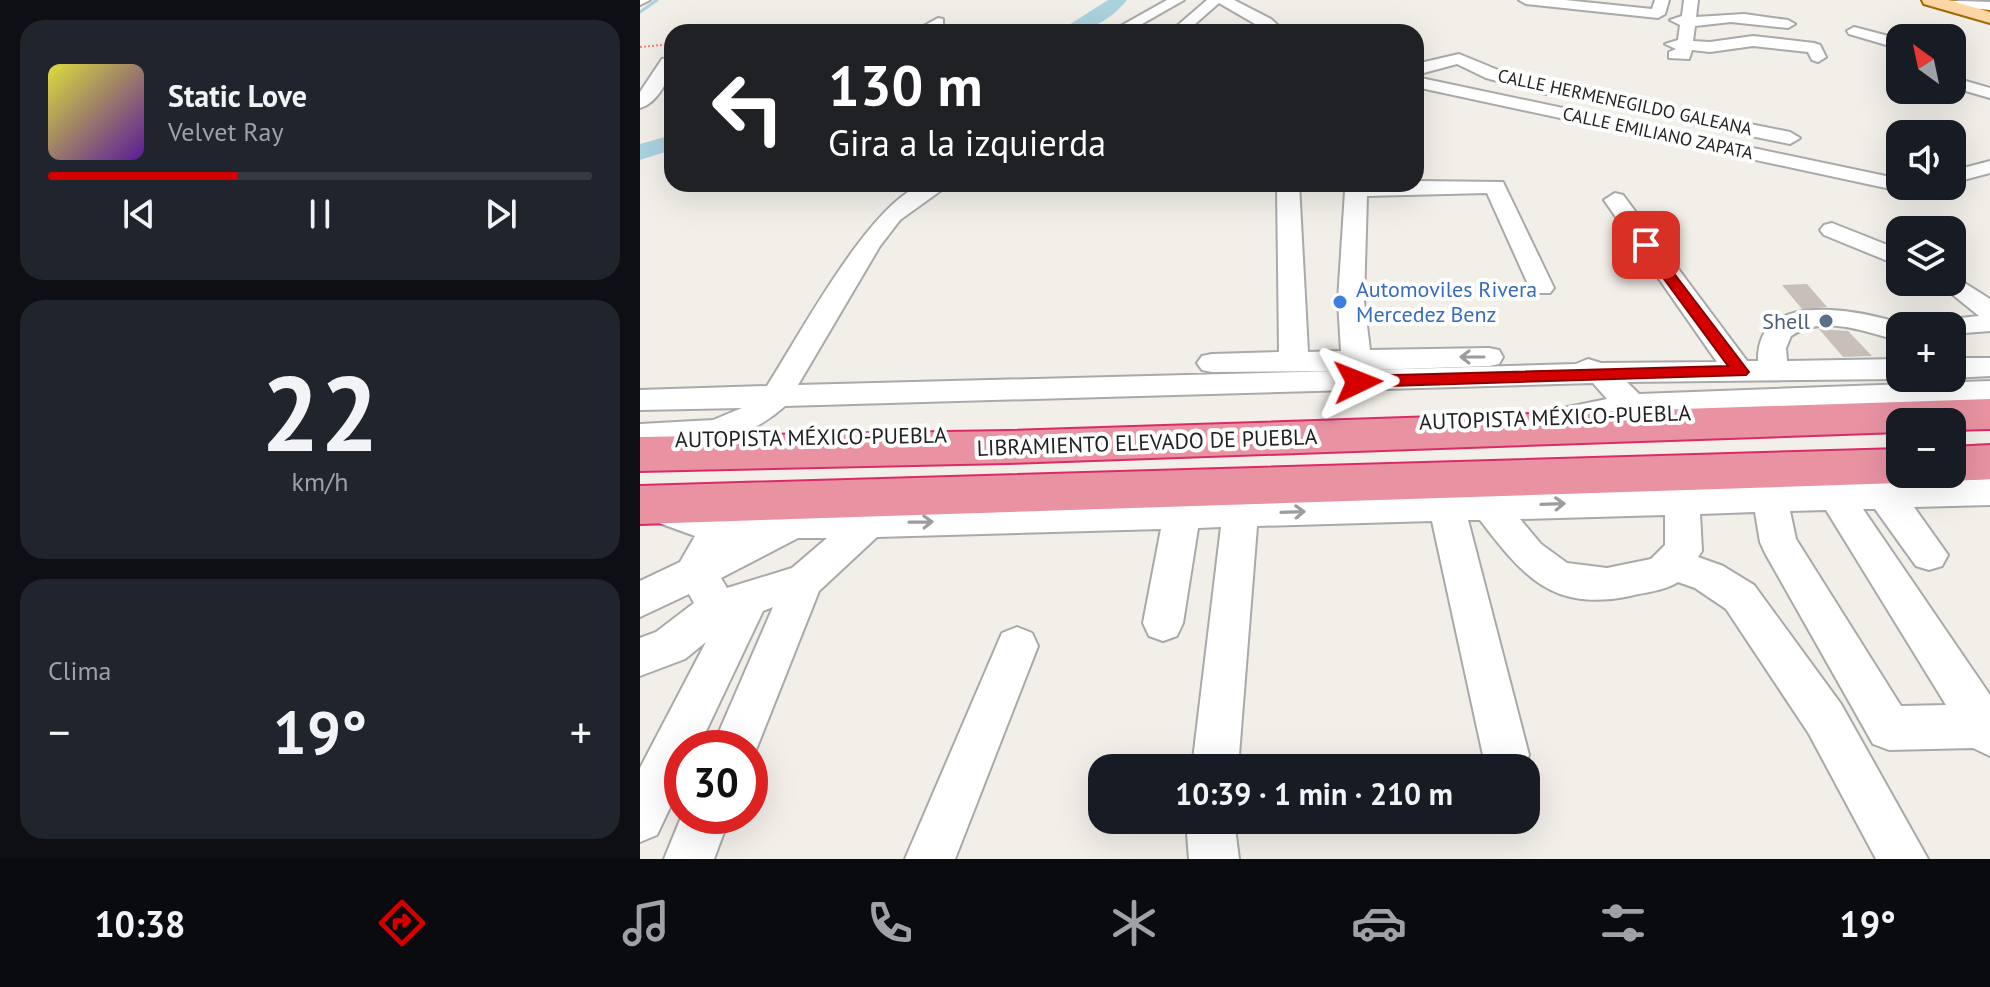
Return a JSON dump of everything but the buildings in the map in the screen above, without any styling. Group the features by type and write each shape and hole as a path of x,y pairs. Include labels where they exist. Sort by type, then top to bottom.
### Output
{"highway":[{"name":"AUTOPISTA MÉXICO-PUEBLA","path":"640,439 1569,417 1990,402"},
{"name":"LIBRAMIENTO ELEVADO DE PUEBLA","path":"640,454 1008,447 1990,414"},
{"path":"1966,438 1990,437"},
{"name":"LIBRAMIENTO ELEVADO DE PUEBLA","path":"644,495 1886,441"},
{"path":"1966,463 1990,462"},
{"path":"644,495 1886,480"}],"main road":[{"path":"1933,1 1990,18"}],"street":[{"path":"1132,24 1177,0"},
{"path":"1186,24 1215,0"},
{"path":"1223,0 1259,24"},
{"path":"1526,0 1659,13"},
{"path":"1681,0 1690,21 1707,28 1724,29 1724,18 1795,25"},
{"path":"1691,0 1690,21 1679,45 1710,47 1753,41 1775,48 1814,48 1818,57"},
{"path":"1933,1 1990,6"},
{"path":"934,24 938,22"},
{"path":"1849,38 1900,47 1875,55 1849,38"},
{"name":"CALLE HERMENEGILDO GALEANA","path":"1424,67 1459,59 1492,74 1559,91"},
{"path":"640,103 660,84"},
{"path":"640,122 662,104 660,84"},
{"name":"CALLE EMILIANO ZAPATA","path":"1424,84 1886,181"},
{"path":"1966,86 1990,93"},
{"name":"CALLE HERMENEGILDO GALEANA","path":"1682,116 1790,138"},
{"path":"1966,173 1990,167"},
{"path":"1424,187 1495,187 1541,288"},
{"path":"640,439 708,435 737,426 759,413 776,397 869,244 892,215 927,192"},
{"path":"1288,192 1294,360"},
{"path":"1356,192 1351,301 1357,370"},
{"path":"1615,200 1740,372"},
{"path":"1832,230 1886,253"},
{"path":"1966,294 1990,311"},
{"path":"1773,372 1769,350 1771,341 1783,327 1794,322 1835,317 1886,328"},
{"path":"1966,325 1990,323"},
{"path":"1212,363 1294,360 1357,370"},
{"path":"640,400 776,397 1357,370 1602,375 1886,369"},
{"path":"1602,375 1631,405"},
{"path":"1569,417 1631,405 1990,391"},
{"path":"644,495 697,522 795,524 1836,497 1886,482"},
{"path":"1896,488 1929,555"},
{"path":"1957,488 1990,492"},
{"path":"1836,497 1987,730"},
{"path":"1770,498 1778,542 1889,728 1987,730"},
{"path":"1489,506 1528,555 1559,578 1607,584 1662,573 1683,551 1684,525 1680,500"},
{"path":"1447,507 1506,754"},
{"path":"1216,754 1240,513"},
{"path":"1163,623 1182,515"},
{"path":"640,657 670,646 733,604 804,581 868,523"},
{"path":"695,571 720,524"},
{"path":"640,600 795,524"},
{"path":"1671,564 1709,577 1740,597 1825,719 1903,859"},
{"path":"695,571 733,604"},
{"path":"742,730 804,581"},
{"path":"640,818 733,604"},
{"path":"930,859 1017,646"},
{"path":"689,859 699,834"}],"path":[{"path":"640,47 664,52"}],"waterway":[{"path":"640,12 657,0"},
{"path":"1085,24 1119,0"},
{"path":"640,152 664,144"}],"place":[{"name":"Automoviles Rivera Mercedez Benz","path":"1340,302"},
{"name":"Shell","path":"1826,321"}],"route":[{"path":"1358,382 1643,372 1740,372 1646,245"}]}
